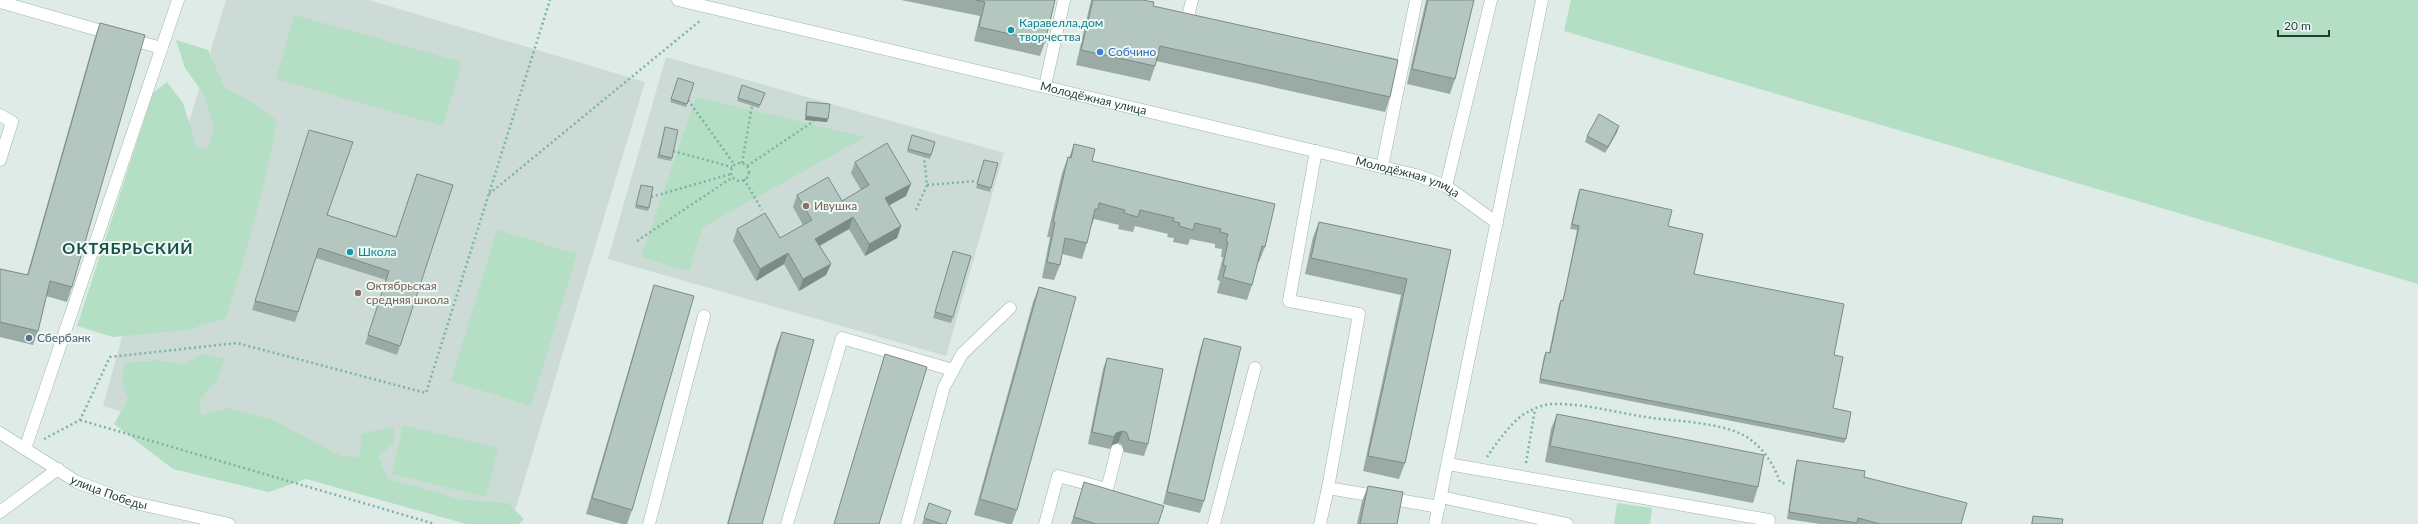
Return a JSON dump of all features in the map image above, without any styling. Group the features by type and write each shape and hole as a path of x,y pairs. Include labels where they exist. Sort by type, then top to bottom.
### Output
{"street":[{"path":"26,449 178,0"},
{"name":"Молодёжная улица","path":"678,0 716,4 1045,86 1416,175 1446,186 1497,223"},
{"path":"1045,86 1064,0"},
{"path":"1188,17 1192,0"},
{"path":"1382,167 1416,0"},
{"path":"1446,186 1491,0"},
{"path":"1435,524 1542,0"},
{"path":"0,2 162,48"},
{"path":"1173,14 1204,20"},
{"path":"1372,60 1402,67"},
{"path":"0,116 12,122 0,160"},
{"path":"1316,151 1289,301 1359,314 1328,488 1320,524"},
{"path":"907,524 944,387 962,354 1010,308"},
{"path":"649,524 704,316"},
{"path":"787,524 842,338 954,370"},
{"path":"1214,524 1255,368"},
{"name":"улица Победы","path":"0,433 77,482 131,502 229,524"},
{"path":"1045,524 1058,476 1106,489 1117,450"},
{"path":"1448,464 1769,520 1768,524"},
{"path":"0,512 58,469"},
{"path":"1328,488 1440,502 1567,524"}],"path":[{"path":"26,449 80,420 110,357 237,343 426,393 550,0"},
{"path":"488,195 716,4"},
{"path":"637,241 732,175 733,166 688,100"},
{"path":"742,163 752,106"},
{"path":"747,166 814,121"},
{"path":"673,151 733,166 742,163 747,166"},
{"path":"916,210 927,185 924,157"},
{"path":"732,175 738,180 744,179 748,173 747,166"},
{"path":"651,197 732,175"},
{"path":"744,179 762,210"},
{"path":"927,185 977,181"},
{"path":"1478,469 1506,431 1527,411 1548,404 1595,407 1650,418 1700,423 1743,435 1764,452 1780,482 1787,484"},
{"path":"1524,477 1535,409"},
{"path":"80,420 435,524"}],"shaded area":[{"name":"Октябрьская средняя школа","path":"226,0 369,0 645,82 511,524 497,524 103,406 148,243 186,132"},
{"name":"Ивушка","path":"666,57 1004,153 946,356 608,259"}],"green space":[{"path":"1571,0 2418,0 2418,284 1564,31"},
{"path":"294,15 462,62 443,126 276,79"},
{"path":"176,40 208,50 225,88 255,104 277,121 267,171 241,269 226,318 187,330 113,337 77,326 153,93 167,82 183,103 197,148 207,149 214,128 203,93 185,68"},
{"path":"696,97 865,137 703,227 689,271 641,257"},
{"path":"497,230 577,254 531,406 451,381"},
{"path":"202,354 224,359 216,382 200,399 201,415 228,408 273,420 341,456 359,457 362,434 394,426 394,443 378,456 388,479 462,500 508,503 524,519 519,524 466,524 306,479 269,492 173,469 114,424 128,399 122,380 125,363 158,360 183,365"},
{"path":"403,425 498,448 486,497 392,474"},
{"path":"1617,503 1652,508 1650,524 1614,524"}],"building":[{"name":"Каравелла,дом творчества","path":"976,0 1055,0 1045,42 979,27 985,2"},
{"path":"1093,0 1142,0 1154,2 1153,6 1398,60 1390,97 1160,46 1155,66 1081,50"},
{"path":"1428,0 1474,0 1455,79 1412,69"},
{"path":"100,23 145,35 72,287 50,281 38,331 0,322 0,269 28,275"},
{"path":"678,78 694,83 687,104 671,99"},
{"path":"742,85 765,93 760,105 738,98"},
{"path":"807,102 830,104 828,119 806,116"},
{"path":"1599,114 1619,126 1608,147 1587,136"},
{"path":"665,127 678,130 672,158 659,155"},
{"name":"Школа","path":"309,130 353,142 327,215 396,237 417,174 453,185 400,346 368,335 389,271 319,248 298,312 255,301"},
{"path":"912,135 935,142 931,155 908,149"},
{"path":"887,143 911,184 885,198 901,226 869,244 853,217 815,239 831,264 803,279 788,253 760,269 737,229 765,213 780,238 812,220 797,195 828,177 842,201 869,185 855,162"},
{"path":"1074,144 1095,149 1092,161 1275,204 1265,247 1262,246 1252,285 1223,277 1226,266 1223,265 1228,242 1226,241 1228,234 1220,232 1221,229 1195,223 1193,230 1179,226 1180,223 1173,221 1174,218 1140,210 1138,217 1124,213 1125,210 1099,203 1098,209 1095,209 1087,243 1065,238 1060,265 1047,262 1055,222 1053,222 1068,157 1071,158"},
{"path":"984,160 998,163 991,188 977,184"},
{"path":"641,185 653,187 649,208 636,205"},
{"path":"1580,189 1672,210 1668,226 1703,234 1694,274 1844,304 1834,355 1843,357 1833,408 1851,412 1846,439 1540,379 1546,352 1550,353 1579,226 1572,224"},
{"path":"1319,222 1451,250 1405,463 1368,456 1407,279 1311,258"},
{"path":"953,251 971,256 953,317 935,312"},
{"path":"654,285 694,296 632,510 592,498"},
{"path":"1039,287 1076,297 1017,510 980,499"},
{"path":"782,332 814,340 762,524 728,524"},
{"path":"1204,338 1241,347 1204,501 1167,492"},
{"path":"885,354 927,367 879,524 834,524"},
{"path":"1107,358 1163,369 1148,444 1129,440 1127,433 1123,431 1116,433 1114,437 1092,432"},
{"path":"1557,414 1764,455 1758,487 1550,446"},
{"path":"1797,460 1865,471 1864,477 1967,503 1961,524 1880,524 1858,518 1857,523 1789,512"},
{"path":"1084,482 1164,506 1158,524 1096,524 1074,517"},
{"path":"1368,486 1403,492 1397,524 1360,524"},
{"path":"929,503 951,511 946,524 924,518"},
{"path":"2033,516 2063,519 2062,524 2032,524"}],"place":[{"name":"Каравелла,дом творчества","path":"1011,30"},
{"name":"Собчино","path":"1100,52"},
{"name":"Ивушка","path":"806,206"},
{"name":"Школа","path":"350,252"},
{"name":"Октябрьская средняя школа","path":"358,293"},
{"name":"Сбербанк","path":"29,338"}],"district":[{"name":"ОКТЯБРЬСКИЙ","path":"128,248"}]}
